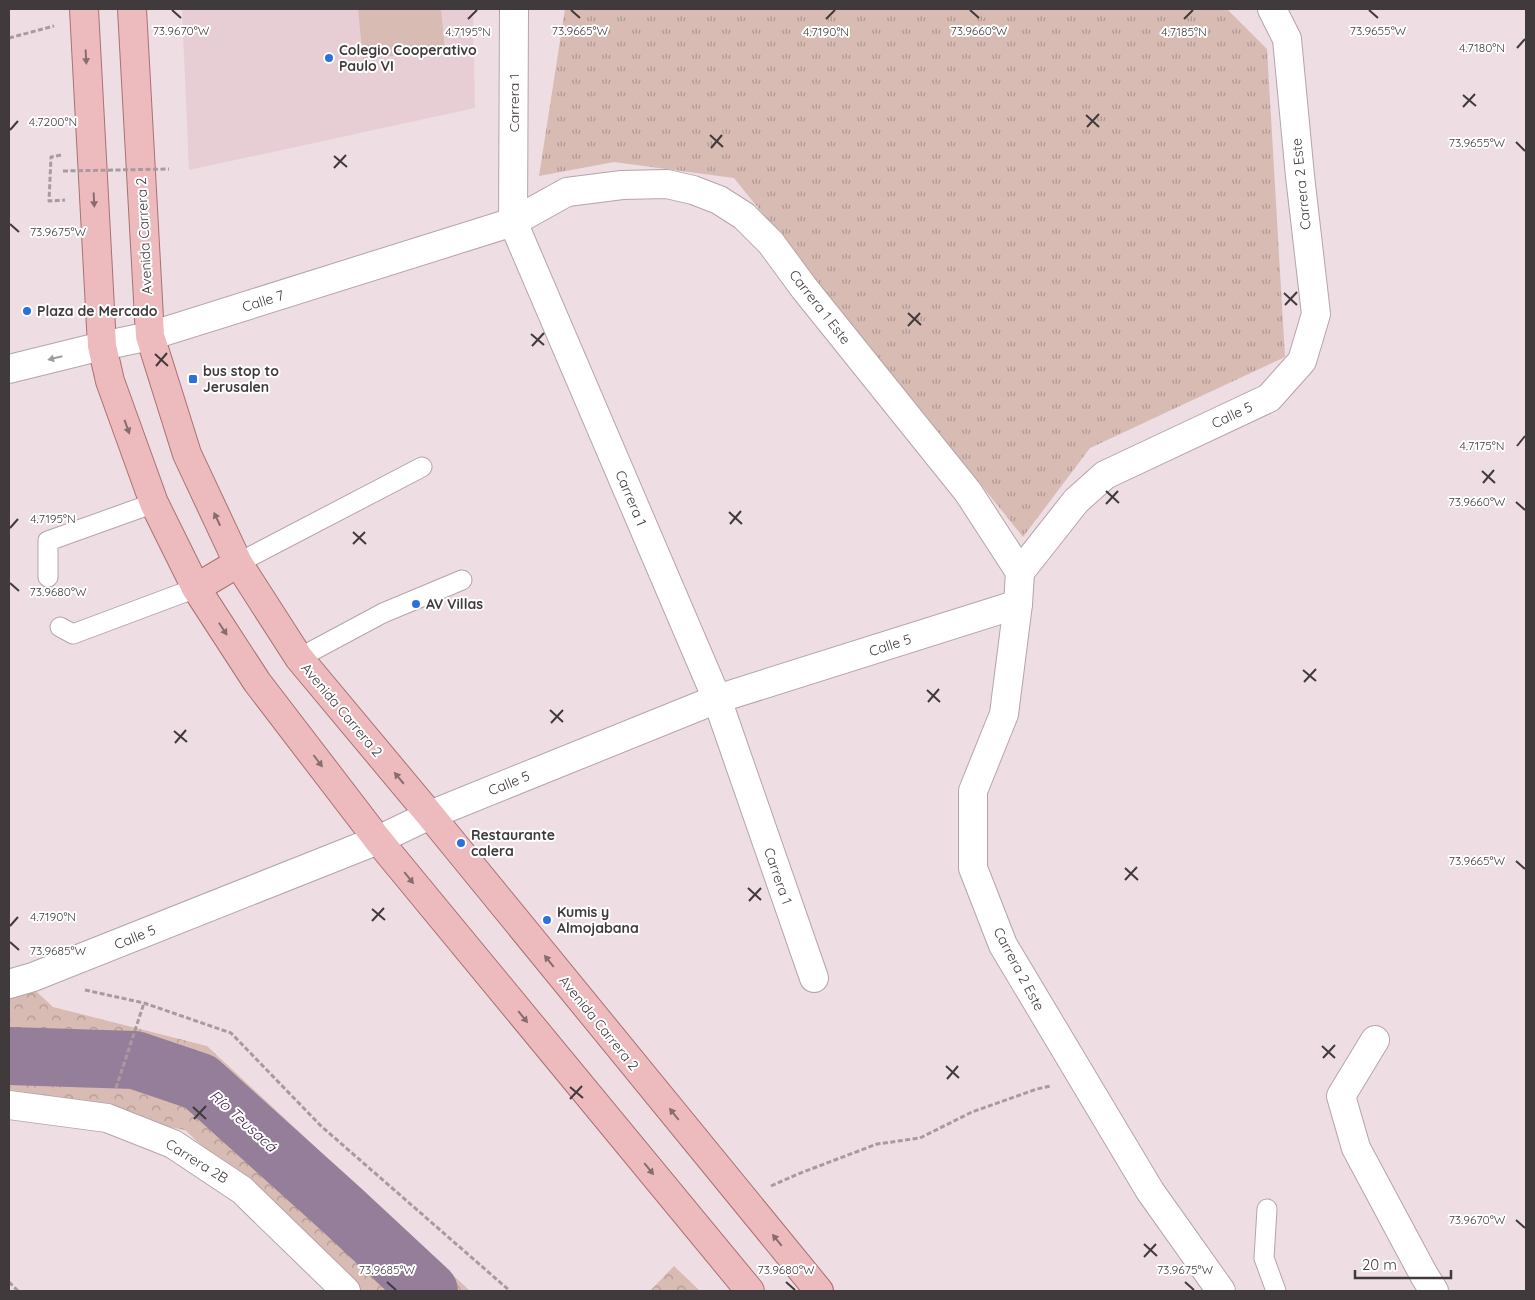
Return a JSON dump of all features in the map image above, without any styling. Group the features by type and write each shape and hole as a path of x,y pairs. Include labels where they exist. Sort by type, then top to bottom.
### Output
{"main road":[{"name":"Avenida Carrera 2","path":"132,9 150,336 187,454 238,563 299,658 430,815 819,1291"},
{"path":"84,14 102,346 110,381 154,503 196,588 258,682 378,840 750,1291"},
{"path":"196,588 238,563"}],"street":[{"name":"Carrera 1","path":"514,9 513,222 717,700 814,978"},
{"name":"Carrera 2 Este","path":"1272,9 1287,39 1316,314 1302,361"},
{"name":"Carrera 1 Este","path":"513,222 567,192 622,185 667,184 693,190 719,200 744,216 771,243 804,288 968,492 1020,572"},
{"name":"Calle 7","path":"9,369 150,336 513,222"},
{"name":"Calle 5","path":"1020,572 1076,501 1105,475 1269,398 1302,361"},
{"path":"1018,604 1020,572"},
{"name":"Carrera 2 Este","path":"1018,604 1004,714 973,791 973,868 1003,945 1150,1191 1222,1291"},
{"name":"Calle 5","path":"9,984 33,977 378,840 430,815 717,700 1018,604"},
{"path":"1375,1040 1341,1096 1356,1148 1434,1291"},
{"name":"Carrera 2B","path":"9,1105 107,1118 173,1144 242,1190 346,1291"}],"lane":[{"path":"238,563 422,467"},
{"path":"48,578 48,541 154,503"},
{"path":"299,658 383,613 462,580"},
{"path":"60,627 73,634 196,588"},
{"path":"1267,1209 1264,1258 1276,1291"}],"path":[{"path":"9,38 84,14"},
{"path":"51,157 49,201 65,201 64,193"},
{"path":"64,178 63,171 169,169"},
{"path":"79,988 144,1003 231,1033 322,1126 510,1291"},
{"path":"107,1118 144,1003"},
{"path":"743,1199 798,1174 876,1144 920,1138 972,1112 1037,1089 1082,1078"},
{"path":"9,1282 18,1291"}],"shaded area":[{"name":"Colegio Cooperativo Paulo VI","path":"182,9 473,9 475,108 189,170"}],"green space":[{"path":"358,9 441,9 445,50 363,59"},
{"path":"565,9 1227,9 1267,49 1285,357 1090,448 1023,537 734,178 614,162 539,176"},
{"path":"9,966 53,1007 207,1046 470,1291 360,1291 185,1130 9,1096"},
{"path":"674,1266 700,1291 650,1291"}],"waterway":[{"name":"Río Teusacá","path":"9,1056 135,1060 200,1082 429,1291"}],"place":[{"name":"Colegio Cooperativo Paulo VI","path":"329,58"},
{"name":"Plaza de Mercado","path":"27,311"},
{"name":"bus stop to Jerusalen","path":"193,379"},
{"name":"AV Villas","path":"416,604"},
{"name":"Restaurante calera","path":"461,843"},
{"name":"Kumis y Almojabana","path":"547,920"}]}
